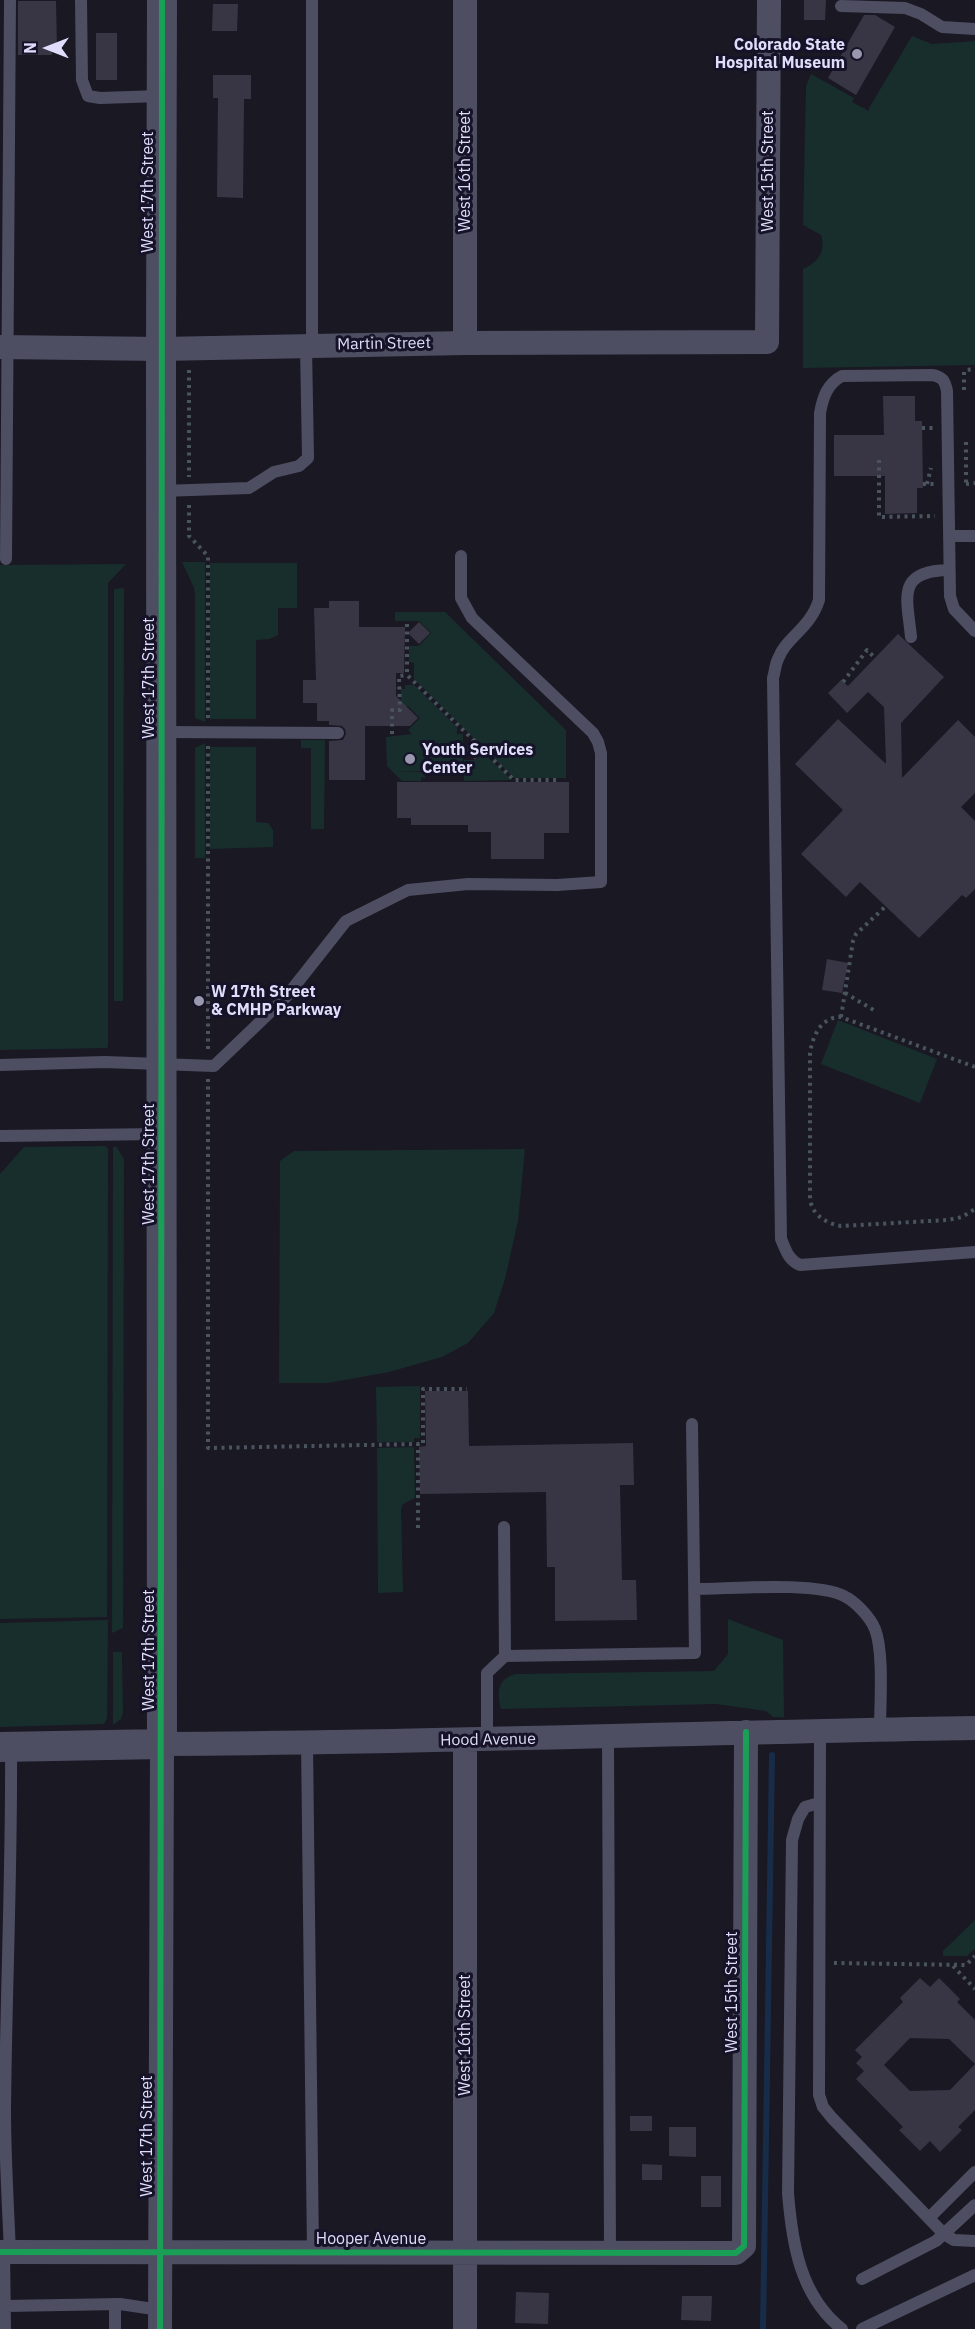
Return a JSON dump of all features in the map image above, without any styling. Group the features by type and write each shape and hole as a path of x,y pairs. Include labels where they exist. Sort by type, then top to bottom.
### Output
{"street":[{"name":"West 17th Street","path":"160,2320 162,732 175,490 161,349 162,0"},
{"name":"West 16th Street","path":"465,0 465,343"},
{"name":"West 15th Street","path":"767,342 769,0"},
{"name":"Martin Street","path":"4,347 161,349 465,343 767,342"},
{"name":"Hood Avenue","path":"6,1747 476,1740 975,1728"},
{"name":"West 15th Street","path":"741,2251 744,2246 746,1732"},
{"name":"West 16th Street","path":"465,2329 476,1740"},
{"name":"Hooper Avenue","path":"5,2252 736,2253 741,2251"}],"lane":[{"path":"6,559 4,347 10,0"},
{"path":"81,0 82,80 88,96 100,98 162,96"},
{"path":"175,490 249,488 274,472 299,466 308,458 312,0"},
{"path":"841,6 905,8 921,14 942,27 975,29"},
{"path":"975,631 954,609 950,596 945,381 939,376 932,375 842,376 828,387 820,413 819,600 807,624 786,645 778,658 773,678 782,1239 793,1262 800,1265 975,1252"},
{"path":"949,536 975,536"},
{"path":"0,1065 105,1062 214,1066 286,997 346,921 408,890 468,884 557,885 601,882 601,753 598,742 593,733 472,618 461,598 461,556"},
{"path":"912,637 907,598 912,581 928,572 949,570"},
{"path":"162,732 338,733"},
{"path":"0,1136 162,1134"},
{"path":"476,1740 487,1673 505,1656 695,1653 692,1425"},
{"path":"504,1527 505,1656"},
{"path":"694,1589 813,1588 845,1596 864,1612 875,1629 879,1650 880,1730"},
{"path":"820,1730 819,2095 823,2107 944,2234 954,2240 975,2241"},
{"path":"608,1737 610,2253"},
{"path":"307,1743 313,2252"},
{"path":"5,2329 5,2113 12,1859 6,1747"},
{"path":"819,1803 806,1807 798,1820 792,1840 788,2193 790,2219 798,2257 810,2292 827,2317 843,2329"},
{"path":"929,2218 975,2172"},
{"path":"862,2278 921,2249 944,2234 975,2205"},
{"path":"862,2329 975,2275"},
{"path":"5,2306 115,2304 160,2320"},
{"path":"115,2304 115,2329"}],"path":[{"path":"965,397 964,372 975,369"},
{"path":"189,370 175,490 189,536 208,556 208,1448 423,1444 423,1389 467,1389"},
{"path":"922,428 940,428"},
{"path":"966,440 966,483 975,483"},
{"path":"879,460 879,517 941,516"},
{"path":"407,624 407,675 514,780 560,780"},
{"path":"843,682 867,650 875,658"},
{"path":"392,734 392,710 400,710 399,676 407,675"},
{"path":"841,1017 853,941 856,934 885,907"},
{"path":"845,993 877,1012"},
{"path":"975,1067 841,1017 825,1022 812,1042 811,1206 823,1220 841,1227 948,1220 962,1217 975,1209"},
{"path":"418,1444 418,1528"},
{"path":"818,1963 966,1965 975,1956"},
{"path":"952,1965 975,1989"}],"green space":[{"path":"912,36 932,44 975,41 975,365 803,368 803,269 817,260 822,246 821,235 803,225 806,86 811,74 854,98 852,102 869,111"},
{"path":"182,562 205,562 205,722 195,718 195,595"},
{"path":"210,563 297,563 297,608 278,608 278,635 269,639 256,640 256,719 210,719"},
{"path":"126,564 108,583 108,1046 107,1048 0,1050 0,565"},
{"path":"124,588 123,1001 114,1001 114,589"},
{"path":"395,612 445,612 566,730 566,778 514,778 414,679 414,663 409,662 409,646 419,646 431,633 419,621 395,621"},
{"path":"405,685 414,685 457,727 457,734 463,734 463,771 396,771 425,772 425,778 421,777 421,781 402,781 387,766 386,737 412,734 408,730 420,718 408,706 401,706 401,689 405,689"},
{"path":"301,740 325,740 324,829 311,829 311,748 301,748"},
{"path":"205,743 205,858 195,858 195,748"},
{"path":"210,747 256,747 256,822 268,823 273,830 273,847 210,849"},
{"path":"483,753 512,780 464,781 464,760 476,760"},
{"path":"838,1020 937,1059 920,1103 821,1064"},
{"path":"106,1146 108,1149 107,1617 0,1619 0,1174 24,1147"},
{"path":"116,1146 124,1159 123,1628 112,1633 113,1148"},
{"path":"525,1149 518,1221 505,1279 494,1313 468,1343 442,1357 389,1372 328,1383 279,1383 280,1161 294,1151"},
{"path":"420,1386 420,1438 414,1438 414,1442 377,1442 376,1387"},
{"path":"414,1447 415,1498 403,1504 401,1509 403,1592 378,1593 377,1448"},
{"path":"728,1619 783,1640 784,1717 773,1717 766,1711 716,1704 501,1709 500,1687 505,1679 515,1674 714,1671 728,1654"},
{"path":"108,1620 107,1718 104,1724 0,1727 0,1623"},
{"path":"113,1652 122,1652 123,1712 121,1719 113,1725"},
{"path":"975,1920 975,1949 967,1956 943,1956 943,1951"}],"building":[{"path":"804,0 826,0 825,20 804,20"},
{"path":"18,1 56,1 57,50 52,50 52,55 18,55"},
{"path":"213,4 238,4 237,31 212,31"},
{"path":"864,15 875,15 895,27 856,95 828,78"},
{"path":"96,33 117,33 117,80 96,80"},
{"path":"213,75 251,75 251,99 244,99 243,198 217,197 218,98 213,98"},
{"path":"883,396 915,396 915,421 922,421 923,488 917,488 917,513 885,514 885,476 834,476 834,435 884,435"},
{"path":"329,601 359,601 359,627 405,627 404,673 396,673 396,696 418,718 410,726 365,726 365,780 329,780 329,741 343,740 346,734 345,729 342,726 329,725 329,721 317,721 317,703 303,703 303,680 316,680 314,608 329,608"},
{"path":"419,622 430,633 419,644 408,633"},
{"path":"898,634 944,677 901,723 902,778 958,720 975,737 975,793 961,807 975,821 975,889 966,898 962,895 919,938 860,882 846,897 801,854 843,810 795,764 838,719 886,764 884,707 868,692 847,713 828,693 841,680 848,686"},
{"path":"475,738 486,749 475,760 464,749"},
{"path":"397,782 569,782 569,833 544,833 544,859 491,859 491,832 468,832 468,825 411,825 411,818 397,818"},
{"path":"827,959 848,963 842,993 822,990"},
{"path":"425,1391 468,1391 469,1446 633,1443 634,1485 620,1485 622,1580 636,1580 637,1620 555,1621 555,1567 547,1567 546,1492 420,1494 419,1447 426,1446"},
{"path":"920,1978 930,1987 939,1978 960,1999 957,2002 975,2020 975,2064 975,2110 958,2127 962,2130 940,2152 930,2141 920,2151 899,2130 903,2127 856,2079 864,2071 856,2063 862,2057 855,2050 903,2002 900,1998","holes":["910,2038 949,2039 975,2064 950,2090 910,2091 884,2065"]},
{"path":"630,2116 652,2116 652,2131 630,2131"},
{"path":"669,2127 696,2127 696,2157 669,2156"},
{"path":"642,2164 662,2165 662,2180 642,2180"},
{"path":"701,2176 721,2176 721,2207 701,2207"},
{"path":"516,2292 549,2293 548,2324 515,2323"},
{"path":"682,2296 712,2296 711,2321 681,2320"}],"waterway":[{"path":"763,2329 772,1755"}],"cycle path":[{"path":"160,2329 162,0"},
{"path":"0,2252 736,2253 744,2246 746,1732"}],"place":[{"name":"Colorado State Hospital Museum","path":"857,54"},
{"name":"Youth Services Center","path":"410,759"},
{"name":"W 17th Street & CMHP Parkway","path":"199,1001"}]}
